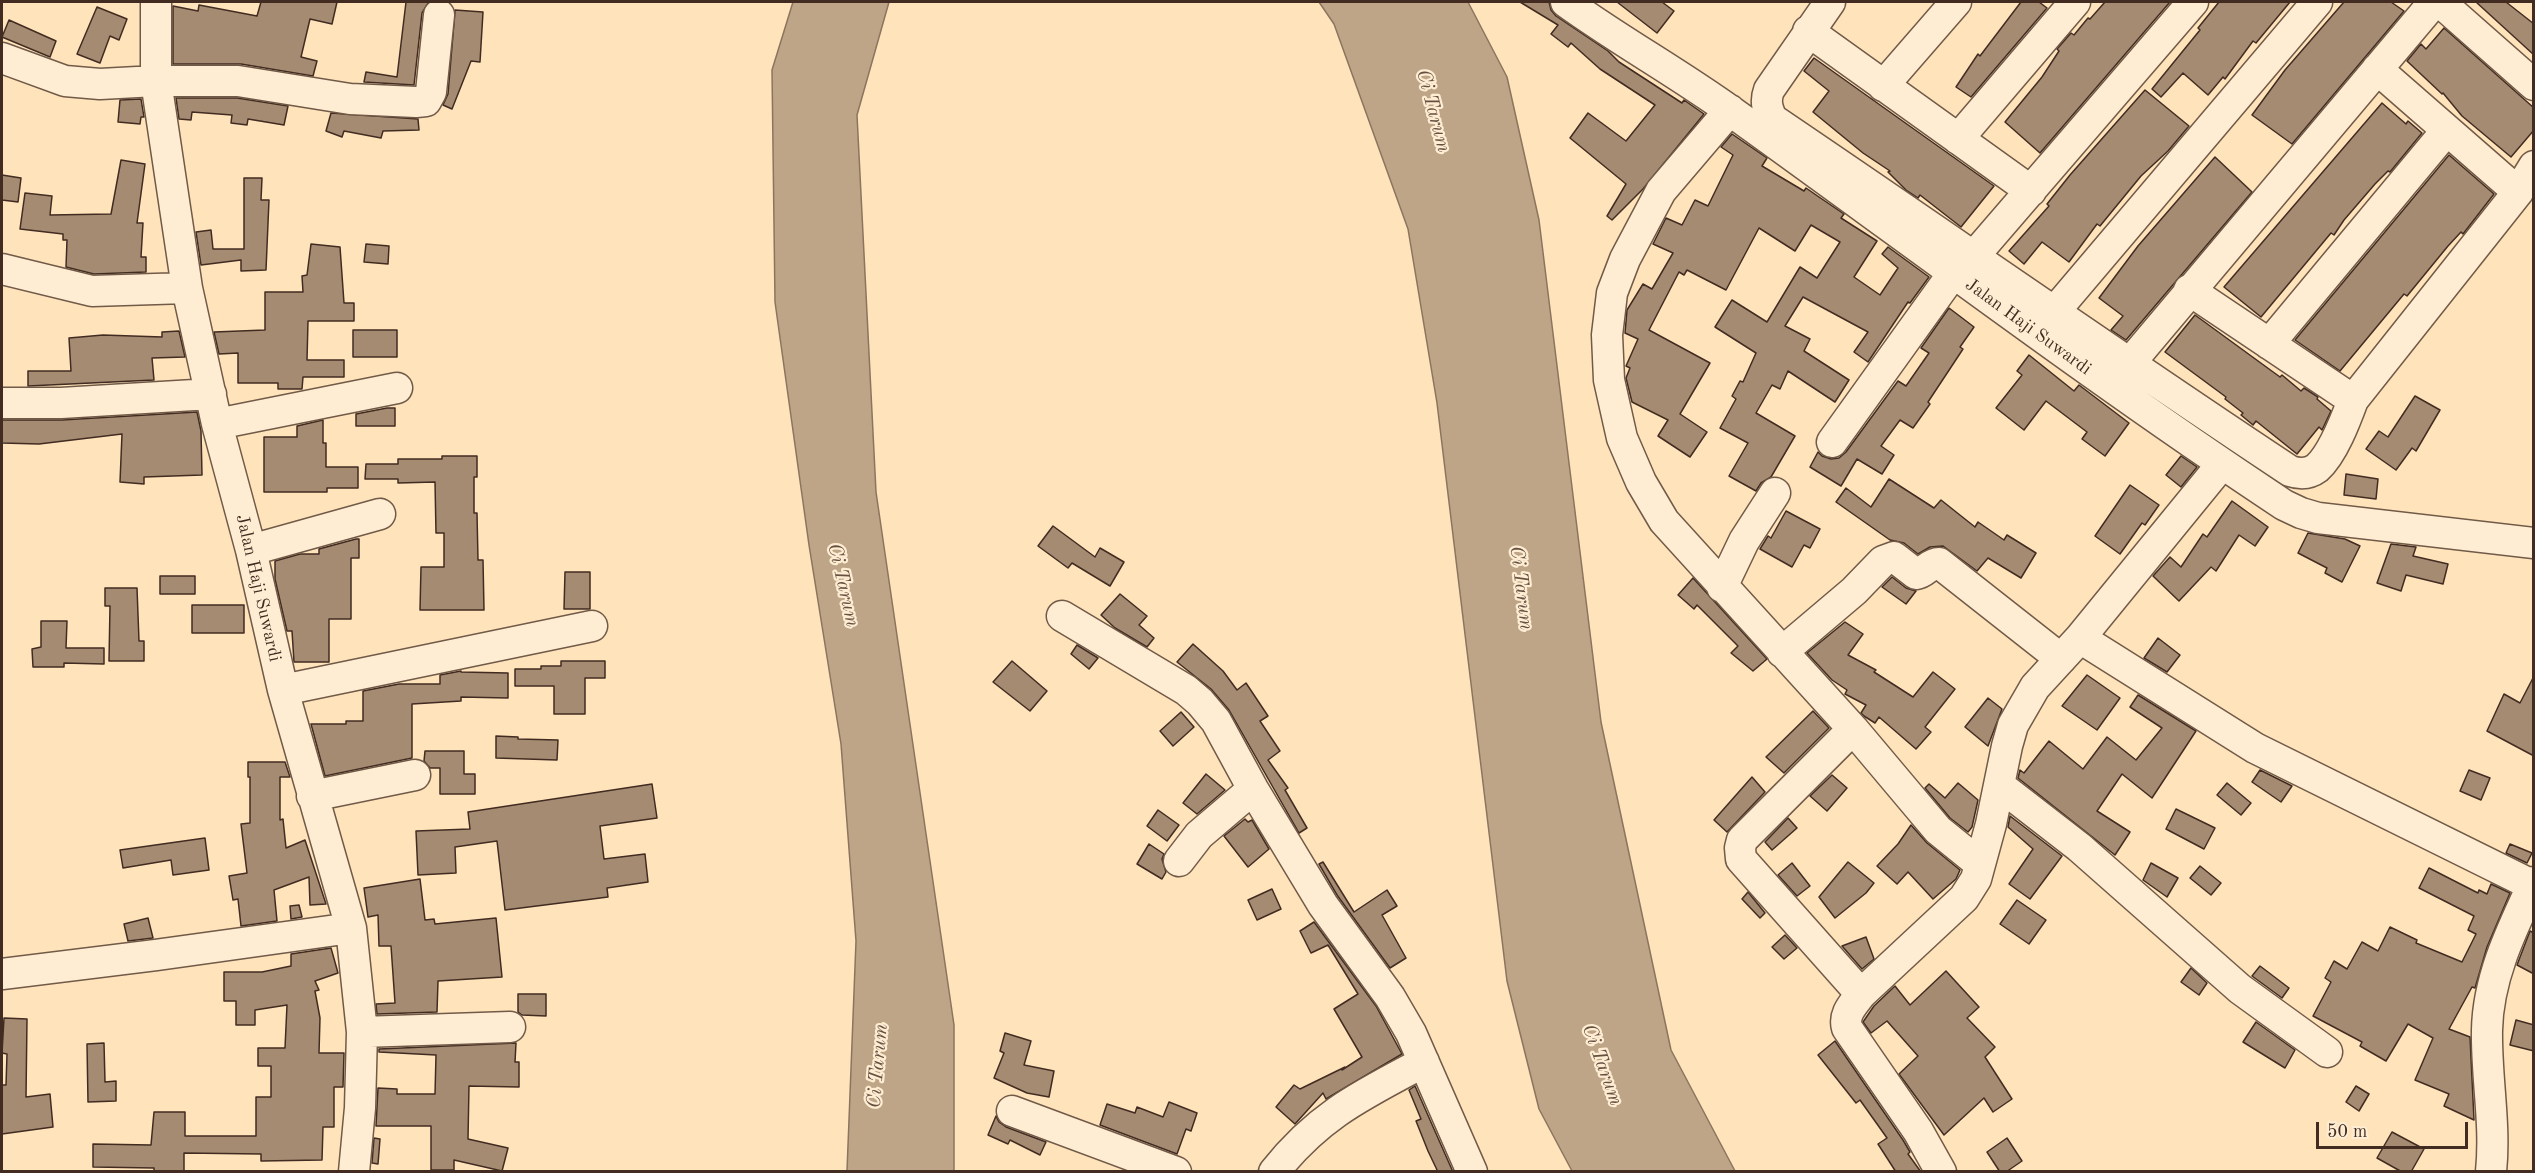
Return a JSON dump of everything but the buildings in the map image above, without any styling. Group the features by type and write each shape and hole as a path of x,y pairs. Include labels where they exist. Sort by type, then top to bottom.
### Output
{"street":[{"name":"Jalan Haji Suwardi","path":"156,2 156,81 187,288 217,424 283,690 351,928 362,1032 360,1108 354,1172"},
{"name":"Jalan Haji Suwardi","path":"1566,2 1964,264 2105,383 2284,505 2318,518 2534,543"},
{"path":"1830,2 1808,31 1766,97 1767,108 1772,119 1964,264 2055,311 2129,364 2290,471 2298,473 2318,468 2340,435 2353,400 2518,192 2534,166"},
{"path":"1883,86 1956,2"},
{"path":"1958,139 2075,2"},
{"path":"1832,442 1964,264 2031,191 2193,2"},
{"path":"2055,311 2317,2"},
{"path":"2129,364 2434,2"},
{"path":"2440,2 2534,85"},
{"path":"2,58 65,81 100,84 156,81 248,82 350,99 426,101 431,92 439,15"},
{"path":"1808,31 2031,191"},
{"path":"2377,69 2518,192"},
{"path":"1730,110 1661,191 1622,267 1612,293 1607,335 1609,380 1622,438 1641,482 1664,521 1853,729 1938,830 1980,864"},
{"path":"2269,344 2447,130"},
{"path":"2,269 92,291 187,288"},
{"path":"2189,290 2353,400"},
{"path":"217,424 397,388"},
{"path":"2,404 61,403 211,394"},
{"path":"1941,1172 1918,1131 1847,1028 1845,1020 1849,1010 1861,994 1964,898 1976,879 2013,725 2035,687 2222,464"},
{"path":"1722,587 1740,550 1775,493"},
{"path":"250,550 380,514"},
{"path":"1782,652 1854,591 1883,561 1894,558 1916,574 1920,574 1930,565 1939,563 2070,648 2255,748 2533,884 2507,939 2488,1011 2487,1047 2494,1139 2491,1172"},
{"path":"1062,616 1156,670 1200,702 1216,721 1253,789 1323,905 1390,997 1411,1032 1472,1172"},
{"path":"283,690 592,626"},
{"path":"1853,729 1743,840 1740,848 1741,858 1861,994"},
{"path":"312,796 415,775"},
{"path":"1999,785 2079,847 2240,989 2327,1052"},
{"path":"1179,861 1199,835 1253,789"},
{"path":"2,974 351,928"},
{"path":"362,1032 510,1027"},
{"path":"1274,1172 1302,1139 1324,1119 1349,1102 1424,1062"},
{"path":"1012,1111 1176,1172"}],"water":[{"name":"Ci Tarum","path":"793,2 889,2 857,115 876,492 954,1025 954,1171 847,1171 856,941 841,744 809,545 775,302 772,70"},
{"name":"Ci Tarum","path":"1319,2 1468,2 1507,77 1539,220 1601,722 1671,1050 1735,1171 1572,1171 1539,1109 1507,981 1437,403 1408,229 1334,24"}]}
